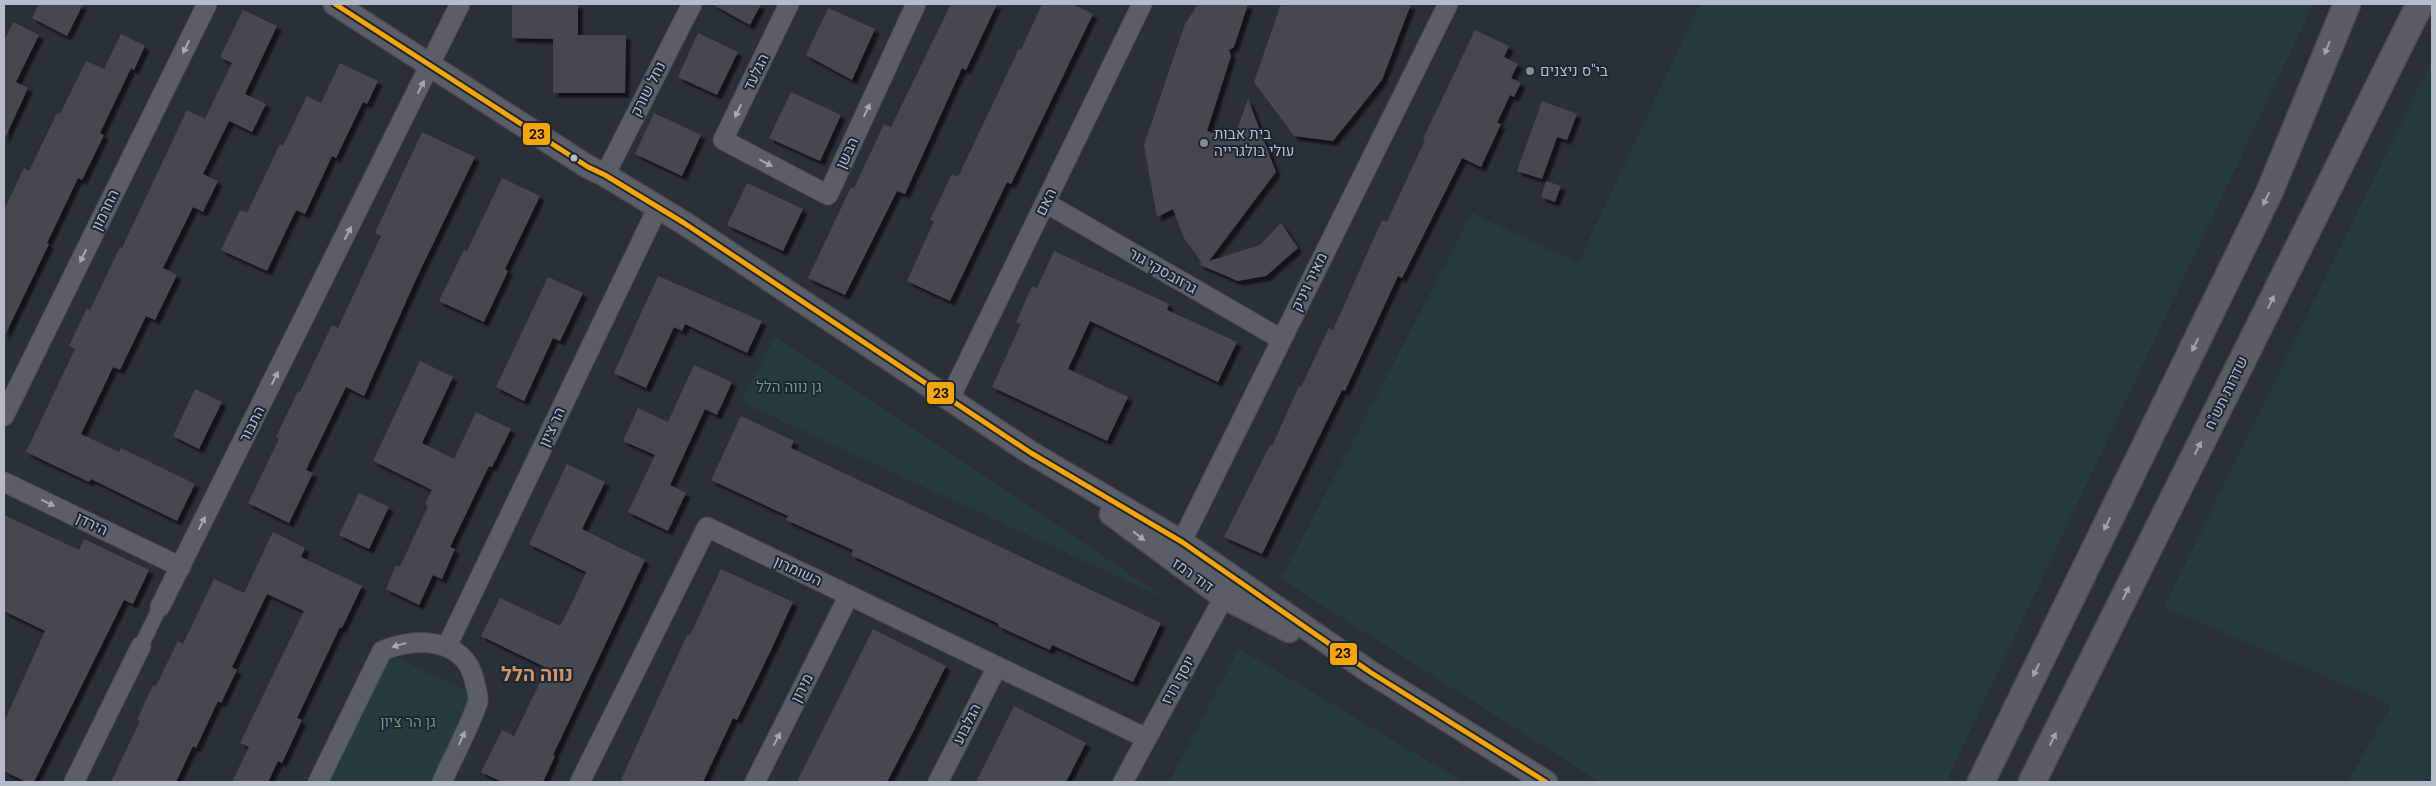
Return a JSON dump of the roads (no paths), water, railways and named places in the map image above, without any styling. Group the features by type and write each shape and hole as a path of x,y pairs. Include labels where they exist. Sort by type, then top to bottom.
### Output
{"main road":[{"path":"1981,782 2269,193 2347,4"},
{"name":"שדרות תש\"ח","path":"2032,782 2420,4"}],"street":[{"name":"החרמון","path":"4,416 207,4"},
{"name":"דוד רמז","path":"335,4 588,167 605,175 684,223 1031,453 1229,588 1370,672 1546,782"},
{"name":"התבור","path":"74,782 431,67 460,4"},
{"name":"נחל שורק","path":"605,175 692,4"},
{"name":"הגלעד","path":"723,140 789,4"},
{"name":"הבשן","path":"723,140 828,195 916,4"},
{"name":"האם","path":"949,400 1142,4"},
{"name":"מאיר ויניק","path":"1177,551 1448,4"},
{"name":"גרזובסקי גור","path":"1046,203 1281,339"},
{"name":"הר ציון","path":"447,646 657,208"},
{"name":"הירדן","path":"4,482 181,567"},
{"name":"השומרון","path":"580,782 707,527 1146,738"},
{"name":"יוסף רויז","path":"1123,782 1229,588"},
{"name":"מירון","path":"755,782 849,595"},
{"path":"318,782 382,651 408,642 425,642 447,646 465,659 473,675 478,700 442,782"},
{"name":"הגלבוע","path":"938,782 997,667"}],"place":[{"name":"בי\"ס ניצנים","path":"1530,71"},
{"name":"בית אבות עולי בולגרייה","path":"1204,143"}],"district":[{"name":"נווה הלל","path":"537,674"}],"park label":[{"name":"גן נווה הלל","path":"789,387"},
{"name":"גן הר ציון","path":"408,722"}]}
